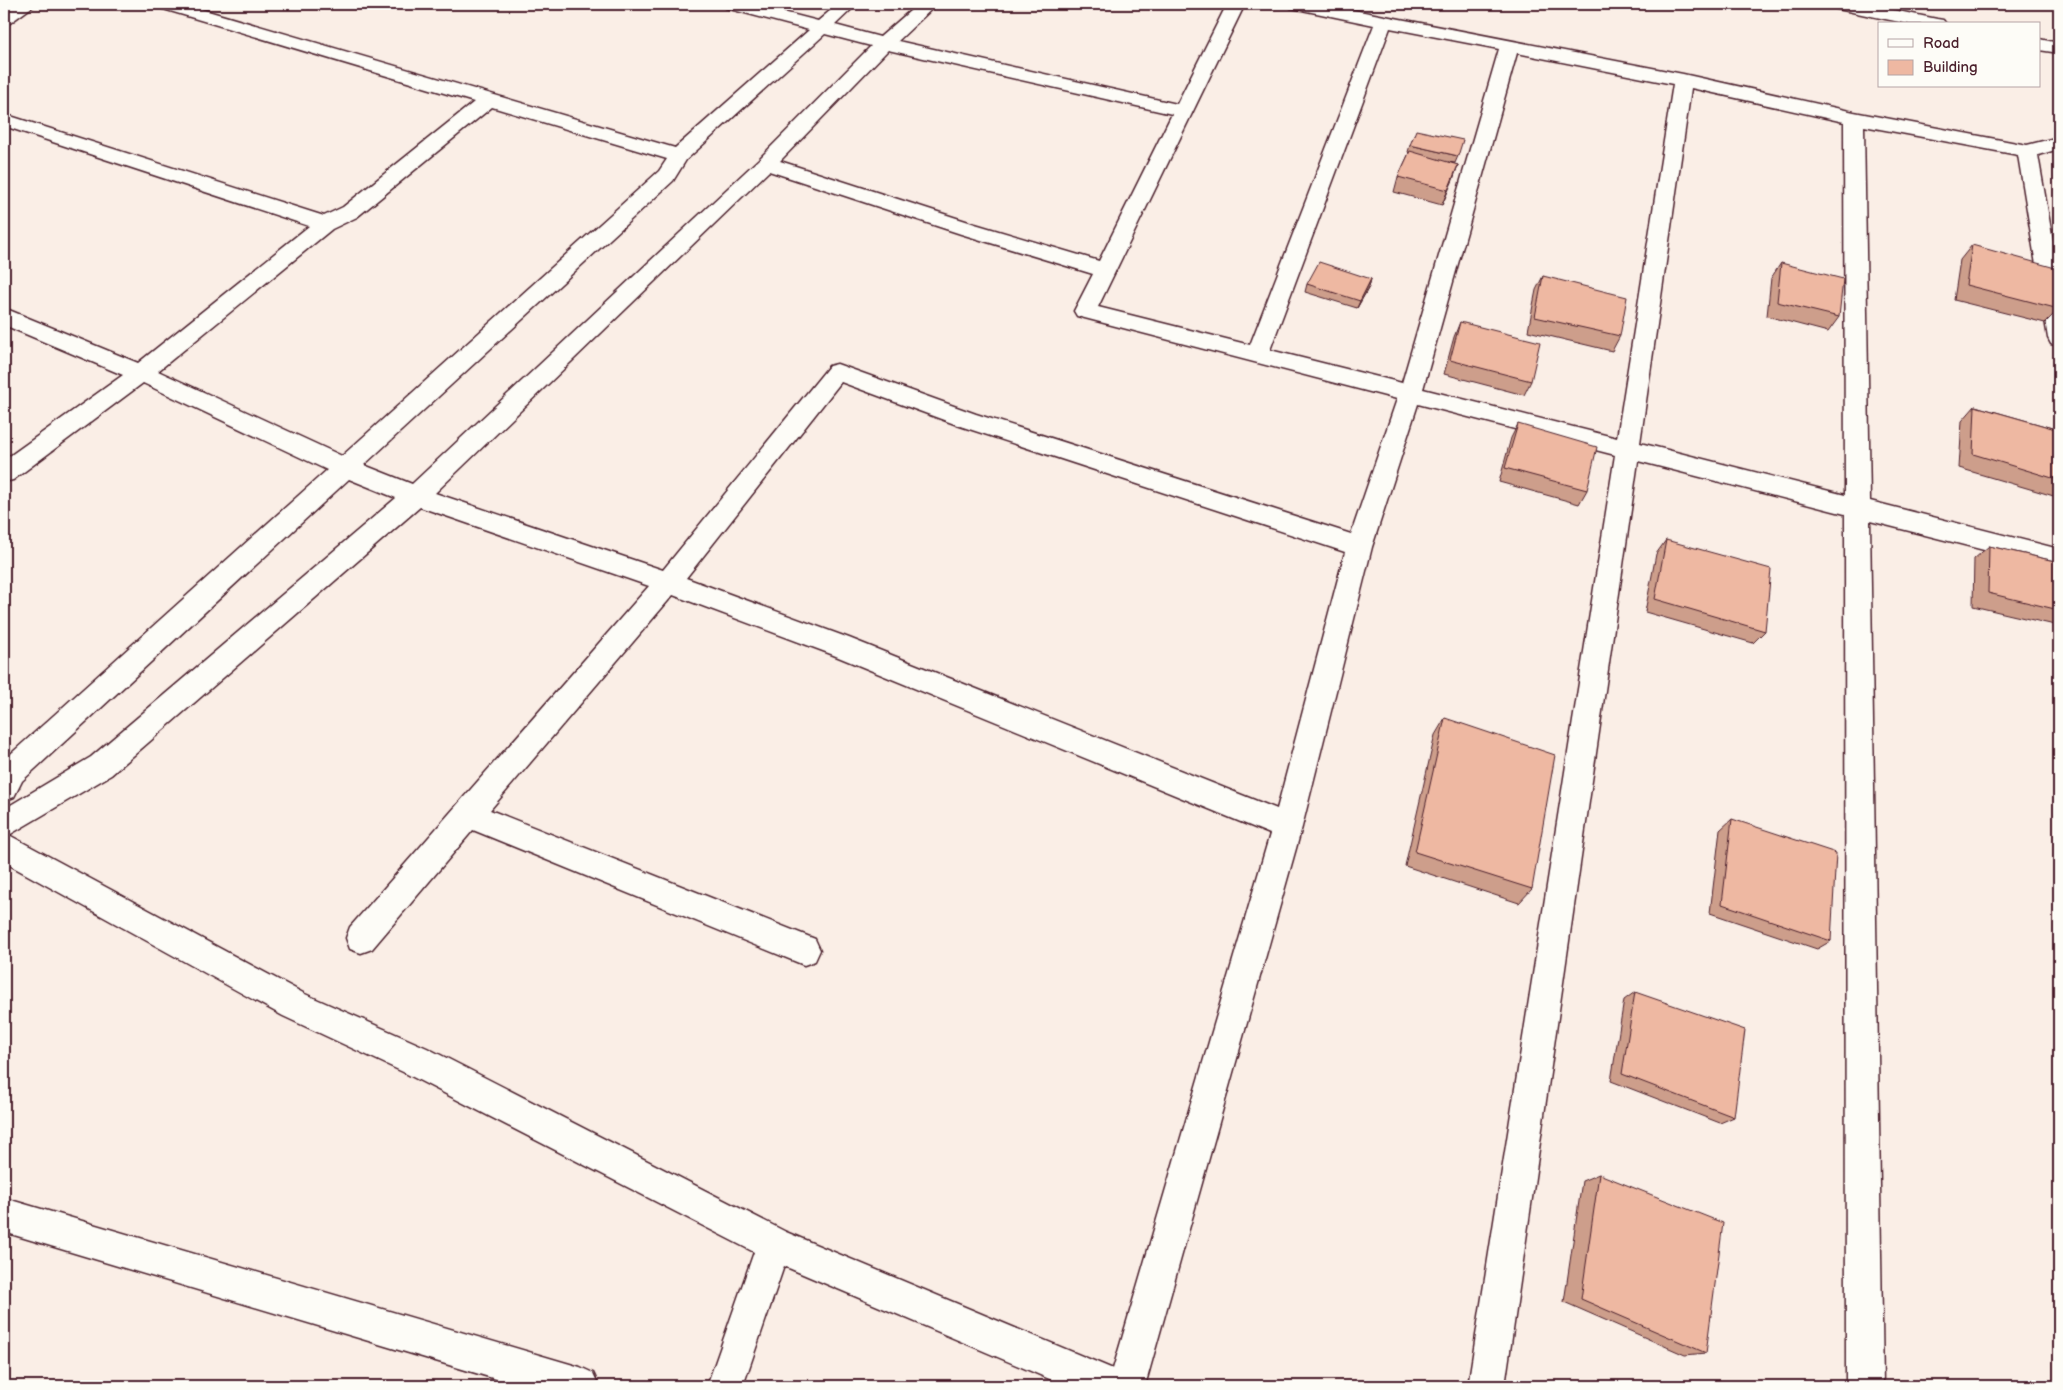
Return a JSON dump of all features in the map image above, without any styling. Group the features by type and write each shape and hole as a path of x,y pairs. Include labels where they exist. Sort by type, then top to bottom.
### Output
{"street":[{"path":"4,19 26,4"},
{"path":"166,4 679,156"},
{"path":"732,4 884,44 1183,111"},
{"path":"4,788 11,772 666,176 679,156 848,4"},
{"path":"4,824 101,766 416,496 766,162 884,44 928,4"},
{"path":"1236,4 1085,312 2059,560"},
{"path":"1298,4 1683,80 1854,118 2027,150 2059,143"},
{"path":"1839,4 1927,22"},
{"path":"1257,355 1384,21"},
{"path":"2040,44 2059,48"},
{"path":"1127,1386 1287,827 1359,547 1410,394 1510,45"},
{"path":"1487,1386 1683,80"},
{"path":"4,473 141,373 325,224 350,212 488,100"},
{"path":"1854,118 1865,1386"},
{"path":"4,120 325,224"},
{"path":"2027,150 2059,338"},
{"path":"766,162 968,229 1105,270"},
{"path":"4,316 141,373 346,468 416,496 668,582 840,646 1287,827"},
{"path":"361,938 668,582 837,372 968,420 1359,547"},
{"path":"467,814 804,950"},
{"path":"4,847 294,1005 415,1060 774,1244 1109,1386"},
{"path":"4,1215 580,1386"},
{"path":"725,1386 774,1244"}],"building":[{"path":"1416,130 1463,140 1458,156 1410,145"},
{"path":"1410,151 1458,165 1448,190 1398,177"},
{"path":"1972,245 2059,269 2059,309 1966,285"},
{"path":"1319,262 1371,279 1360,301 1307,284"},
{"path":"1781,263 1843,279 1839,317 1777,302"},
{"path":"1543,276 1627,297 1620,336 1535,317"},
{"path":"1460,322 1540,342 1531,381 1450,360"},
{"path":"1975,406 2059,430 2059,480 1973,454"},
{"path":"1518,424 1597,447 1587,490 1505,468"},
{"path":"1666,540 1771,569 1765,631 1655,599"},
{"path":"1989,546 2059,562 2059,610 1988,593"},
{"path":"1445,718 1555,755 1532,889 1415,852"},
{"path":"1732,819 1836,853 1831,941 1722,904"},
{"path":"1635,992 1745,1030 1734,1117 1622,1074"},
{"path":"1599,1174 1723,1223 1706,1353 1581,1299"}]}
